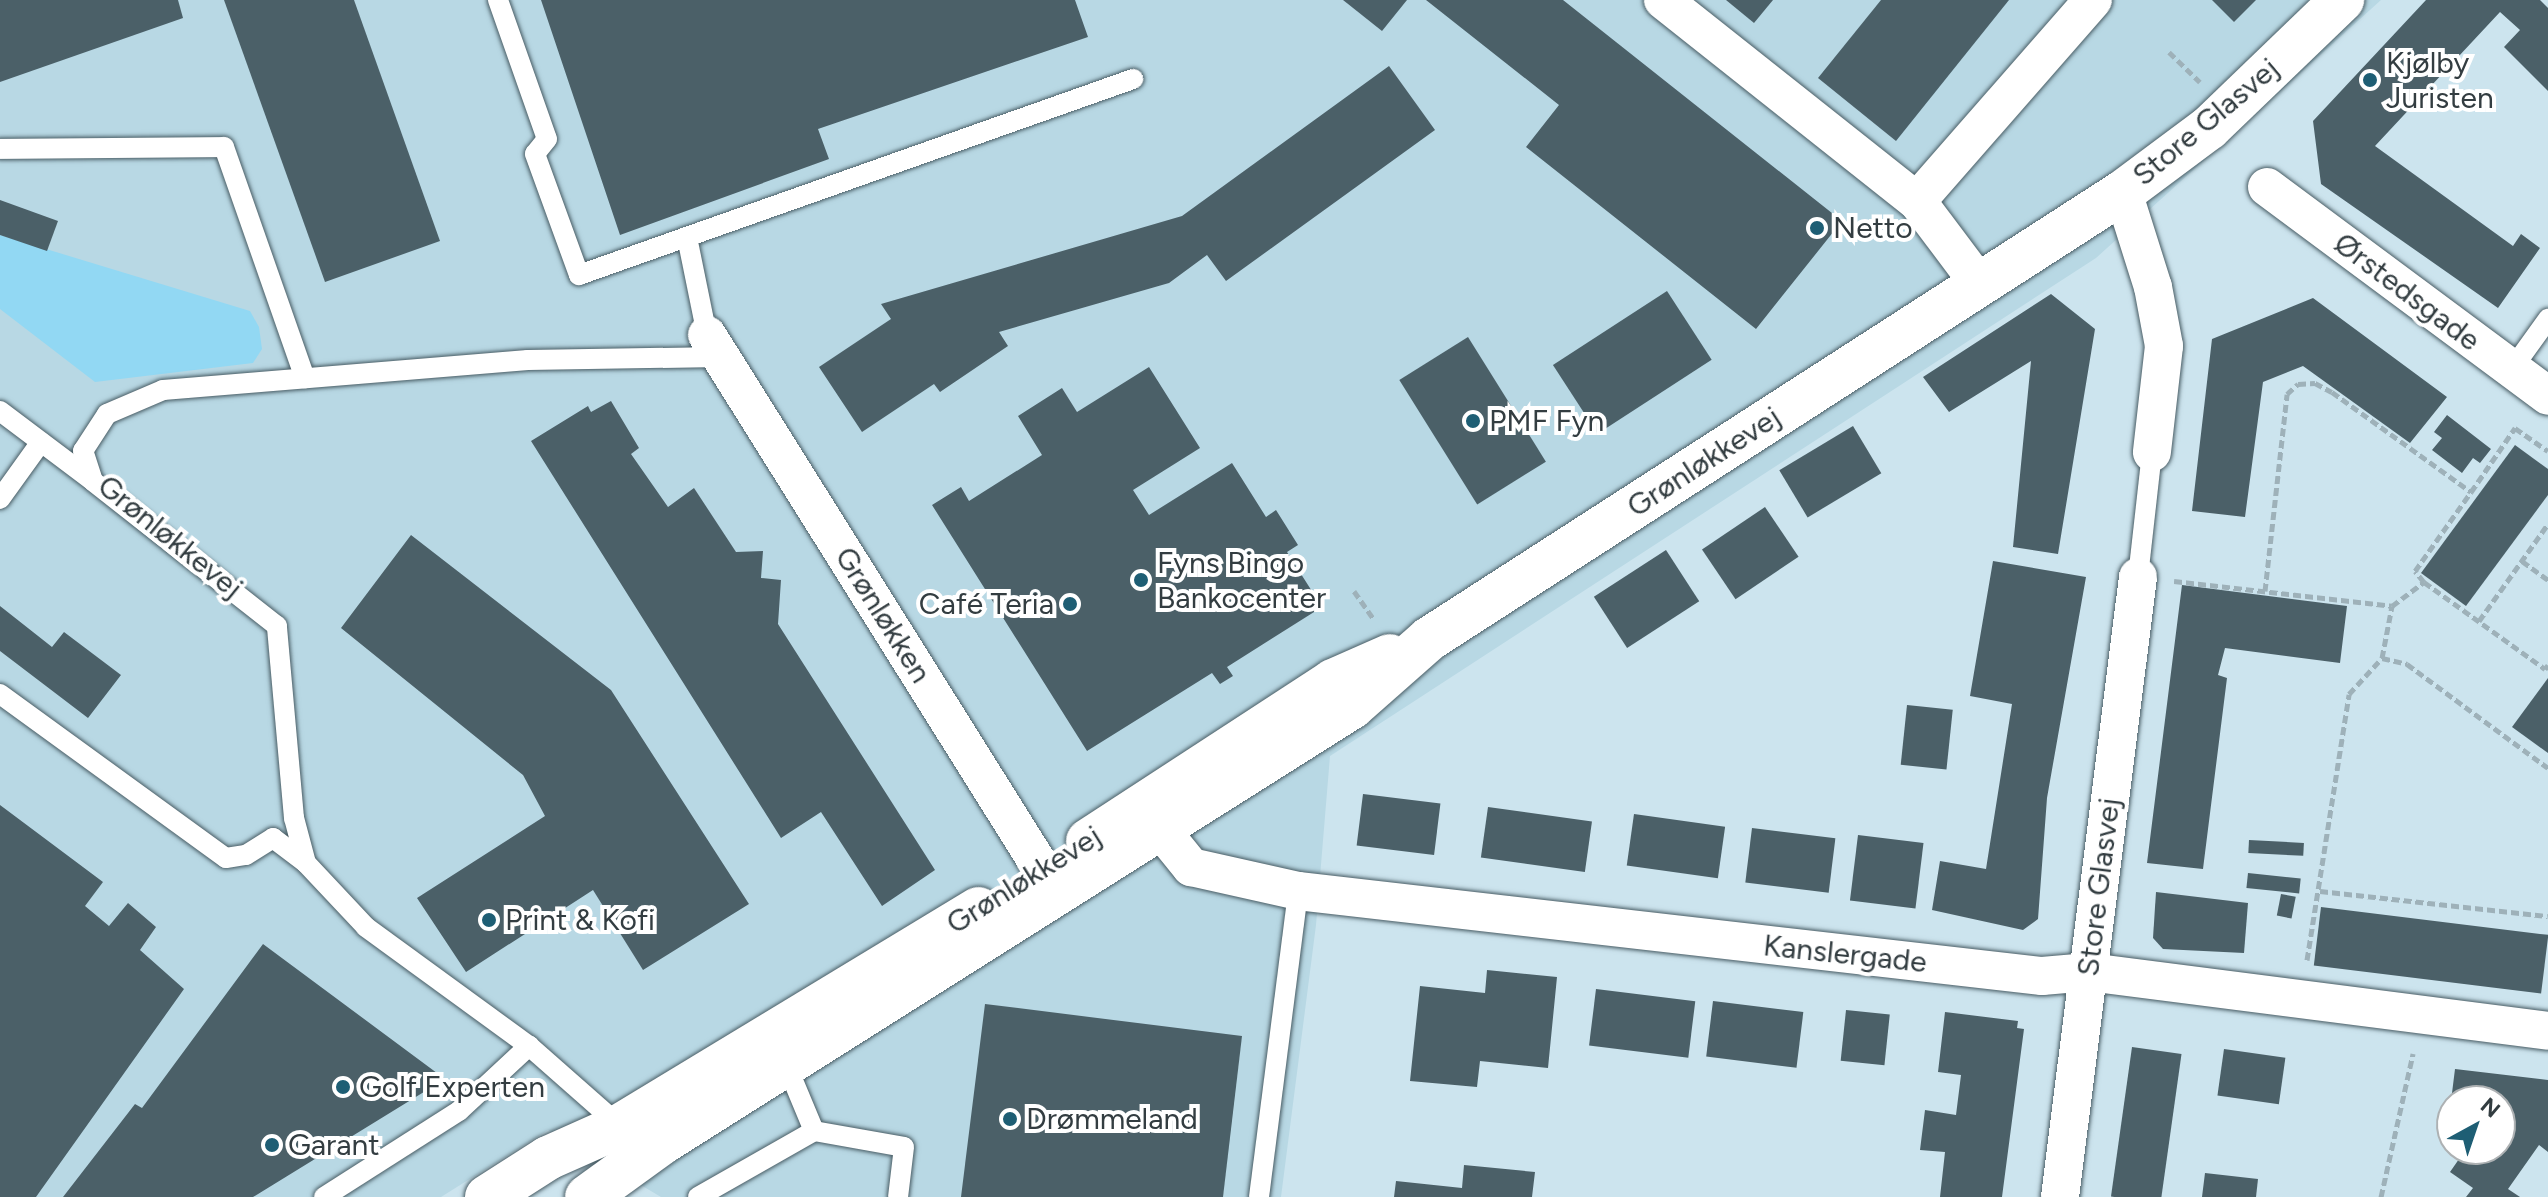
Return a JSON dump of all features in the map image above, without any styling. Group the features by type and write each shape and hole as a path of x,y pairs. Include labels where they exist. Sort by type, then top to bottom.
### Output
{"main road":[{"name":"Store Glasvej","path":"2123,192 2209,128 2342,0"},
{"name":"Grønløkkevej","path":"587,1197 630,1141 1051,882 1161,830 1352,707 1429,639 2123,192"},
{"name":"Grønløkkevej","path":"487,1197 548,1158 630,1141 787,1066 1333,681 1429,639"},
{"path":"507,1197 548,1158"}],"street":[{"path":"1663,0 1917,201 1980,285"},
{"path":"1917,201 2093,0"},
{"name":"Ørstedsgade","path":"2267,187 2548,396"},
{"name":"Store Glasvej","path":"2123,192 2153,287 2164,346 2152,452"},
{"name":"Grønløkken","path":"714,346 1051,882"},
{"name":"Store Glasvej","path":"2060,1197 2138,577"},
{"name":"Kanslergade","path":"1161,830 1191,867 1298,891 2042,976 2089,972 2421,1018 2548,1031"}],"lane":[{"path":"498,0 547,139 535,154 579,275 1133,79"},
{"path":"0,149 224,147 305,378"},
{"path":"687,237 714,346"},
{"path":"2512,369 2548,319"},
{"name":"Grønløkkevej","path":"630,1141 529,1046 366,927 306,863 294,818 277,626 93,481 83,451 107,414 163,390 714,346"},
{"path":"0,411 93,481"},
{"path":"0,499 41,442"},
{"path":"2138,577 2152,452"},
{"path":"0,694 226,858 246,855 273,838 306,863"},
{"path":"1259,1197 1298,891"},
{"path":"324,1197 459,1111 529,1046"},
{"path":"787,1066 814,1131"},
{"path":"698,1197 814,1131 904,1147 898,1197"}],"path":[{"path":"2265,591 2287,394 2298,384 2315,383 2332,392 2471,492"},
{"path":"2548,451 2515,428 2415,571 2424,582 2545,669 2548,665"},
{"path":"2479,621 2548,524"},
{"path":"2522,561 2548,580"},
{"path":"2138,577 2392,606"},
{"path":"2300,1001 2320,891 2349,694 2382,658 2392,606 2424,582"},
{"path":"2382,658 2407,664 2548,768"},
{"path":"2320,891 2548,916"},
{"path":"2381,1197 2421,1018"}],"shaded area":[{"path":"0,0 2381,0 2096,258 1330,756 1316,925 1281,1197 661,1197 548,1130 441,1197 0,1197"},
{"path":"0,235 250,311 259,327 262,349 253,363 95,382 0,309"}],"building":[{"path":"0,0 178,0 183,18 0,82"},
{"path":"224,0 354,0 440,241 325,282"},
{"path":"541,0 1075,0 1088,37 818,129 829,159 620,235"},
{"path":"1343,0 1407,0 1382,31"},
{"path":"1426,0 1563,0 1842,221 1756,329 1526,147 1559,105"},
{"path":"1726,0 1773,0 1754,23"},
{"path":"1881,0 2009,0 1896,141 1818,78"},
{"path":"2212,0 2256,0 2234,22"},
{"path":"2426,0 2540,0 2548,8 2548,91 2504,47 2520,30 2500,12 2375,146 2513,246 2521,234 2540,248 2498,308 2321,184 2313,121"},
{"path":"1389,66 1435,130 1226,281 1207,255 1169,283 999,332 1008,346 940,392 934,384 862,432 819,367 891,319 881,304 1182,216"},
{"path":"0,200 58,221 47,251 0,235"},
{"path":"1667,291 1712,360 1598,434 1553,365"},
{"path":"2051,294 2095,329 2058,554 2013,547 2031,361 1949,412 1923,377"},
{"path":"2313,298 2447,397 2410,443 2303,366 2263,382 2245,517 2192,511 2212,339"},
{"name":"PMF Fyn","path":"1468,337 1546,462 1477,505 1399,380"},
{"name":"Fyns Bingo Bankocenter","path":"1149,367 1200,448 1133,490 1149,515 1232,463 1266,517 1276,510 1298,545 1287,552 1322,607 1227,667 1233,676 1220,684 1212,673 1087,751 932,505 961,487 969,501 1042,455 1018,416 1062,388 1077,412"},
{"path":"611,401 639,448 631,454 668,507 694,488 736,552 763,551 761,578 781,580 778,624 935,870 882,906 821,812 781,838 531,441 588,406 591,412"},
{"path":"2447,415 2491,449 2480,463 2473,458 2462,473 2432,450 2442,438 2434,432"},
{"path":"1853,426 1881,473 1808,517 1779,470"},
{"path":"2515,445 2548,469 2548,495 2466,606 2421,573"},
{"path":"1765,507 1799,557 1736,599 1702,549"},
{"path":"411,535 611,690 749,904 643,970 593,890 466,972 417,898 545,816 523,775 341,628"},
{"path":"1666,550 1699,601 1627,648 1594,597"},
{"path":"1993,561 2086,577 2047,798 2038,919 2023,930 1932,910 1940,861 1986,869 2012,704 1970,696"},
{"path":"2182,585 2347,606 2340,663 2225,648 2218,675 2227,678 2203,869 2147,863"},
{"path":"0,606 52,647 64,632 121,675 88,718 0,651"},
{"path":"2548,678 2548,753 2512,727"},
{"path":"1907,705 1953,710 1946,769 1901,765"},
{"path":"1363,794 1440,804 1434,855 1357,846"},
{"path":"0,805 103,882 85,906 109,926 128,903 156,927 140,950 184,989 36,1197 0,1197"},
{"path":"1488,807 1592,822 1585,872 1481,858"},
{"path":"1634,814 1725,827 1718,878 1627,865"},
{"path":"1752,828 1835,838 1829,893 1745,883"},
{"path":"1858,835 1924,843 1915,909 1850,901"},
{"path":"2249,840 2304,843 2303,856 2248,853"},
{"path":"2248,873 2301,879 2299,893 2246,888"},
{"path":"2156,892 2248,903 2244,953 2163,949 2153,938"},
{"path":"2281,894 2296,897 2292,918 2277,916"},
{"path":"2321,907 2548,935 2541,993 2314,966"},
{"path":"263,944 445,1079 253,1197 63,1197 135,1104 142,1108"},
{"path":"1487,970 1557,977 1548,1068 1480,1061 1477,1087 1410,1081 1420,986 1485,993"},
{"path":"1596,989 1695,1001 1688,1058 1589,1046"},
{"path":"1713,1001 1803,1012 1796,1068 1706,1057"},
{"path":"985,1004 1242,1036 1223,1197 961,1197"},
{"path":"1846,1010 1890,1015 1884,1065 1841,1061"},
{"path":"1945,1012 2018,1021 2017,1028 2024,1029 2002,1197 1940,1197 1945,1152 1920,1150 1925,1110 1956,1115 1961,1075 1938,1072"},
{"path":"2132,1047 2182,1054 2161,1197 2111,1197"},
{"path":"2224,1049 2285,1058 2279,1104 2217,1096"},
{"path":"2455,1069 2548,1080 2548,1152 2539,1145 2508,1189 2520,1197 2466,1197 2473,1188 2450,1172 2455,1165 2516,1165 2516,1085 2453,1085"},
{"path":"1464,1165 1535,1172 1532,1197 1394,1197 1396,1181 1462,1188"},
{"path":"2205,1173 2258,1179 2256,1197 2202,1197"}],"place":[{"name":"Kjølby Juristen","path":"2370,80"},
{"name":"Netto","path":"1817,228"},
{"name":"PMF Fyn","path":"1473,421"},
{"name":"Fyns Bingo Bankocenter","path":"1141,580"},
{"name":"Café Teria","path":"1070,604"},
{"name":"Print & Kofi","path":"489,920"},
{"name":"Golf Experten","path":"343,1087"},
{"name":"Drømmeland","path":"1010,1119"},
{"name":"Garant","path":"272,1145"}]}
